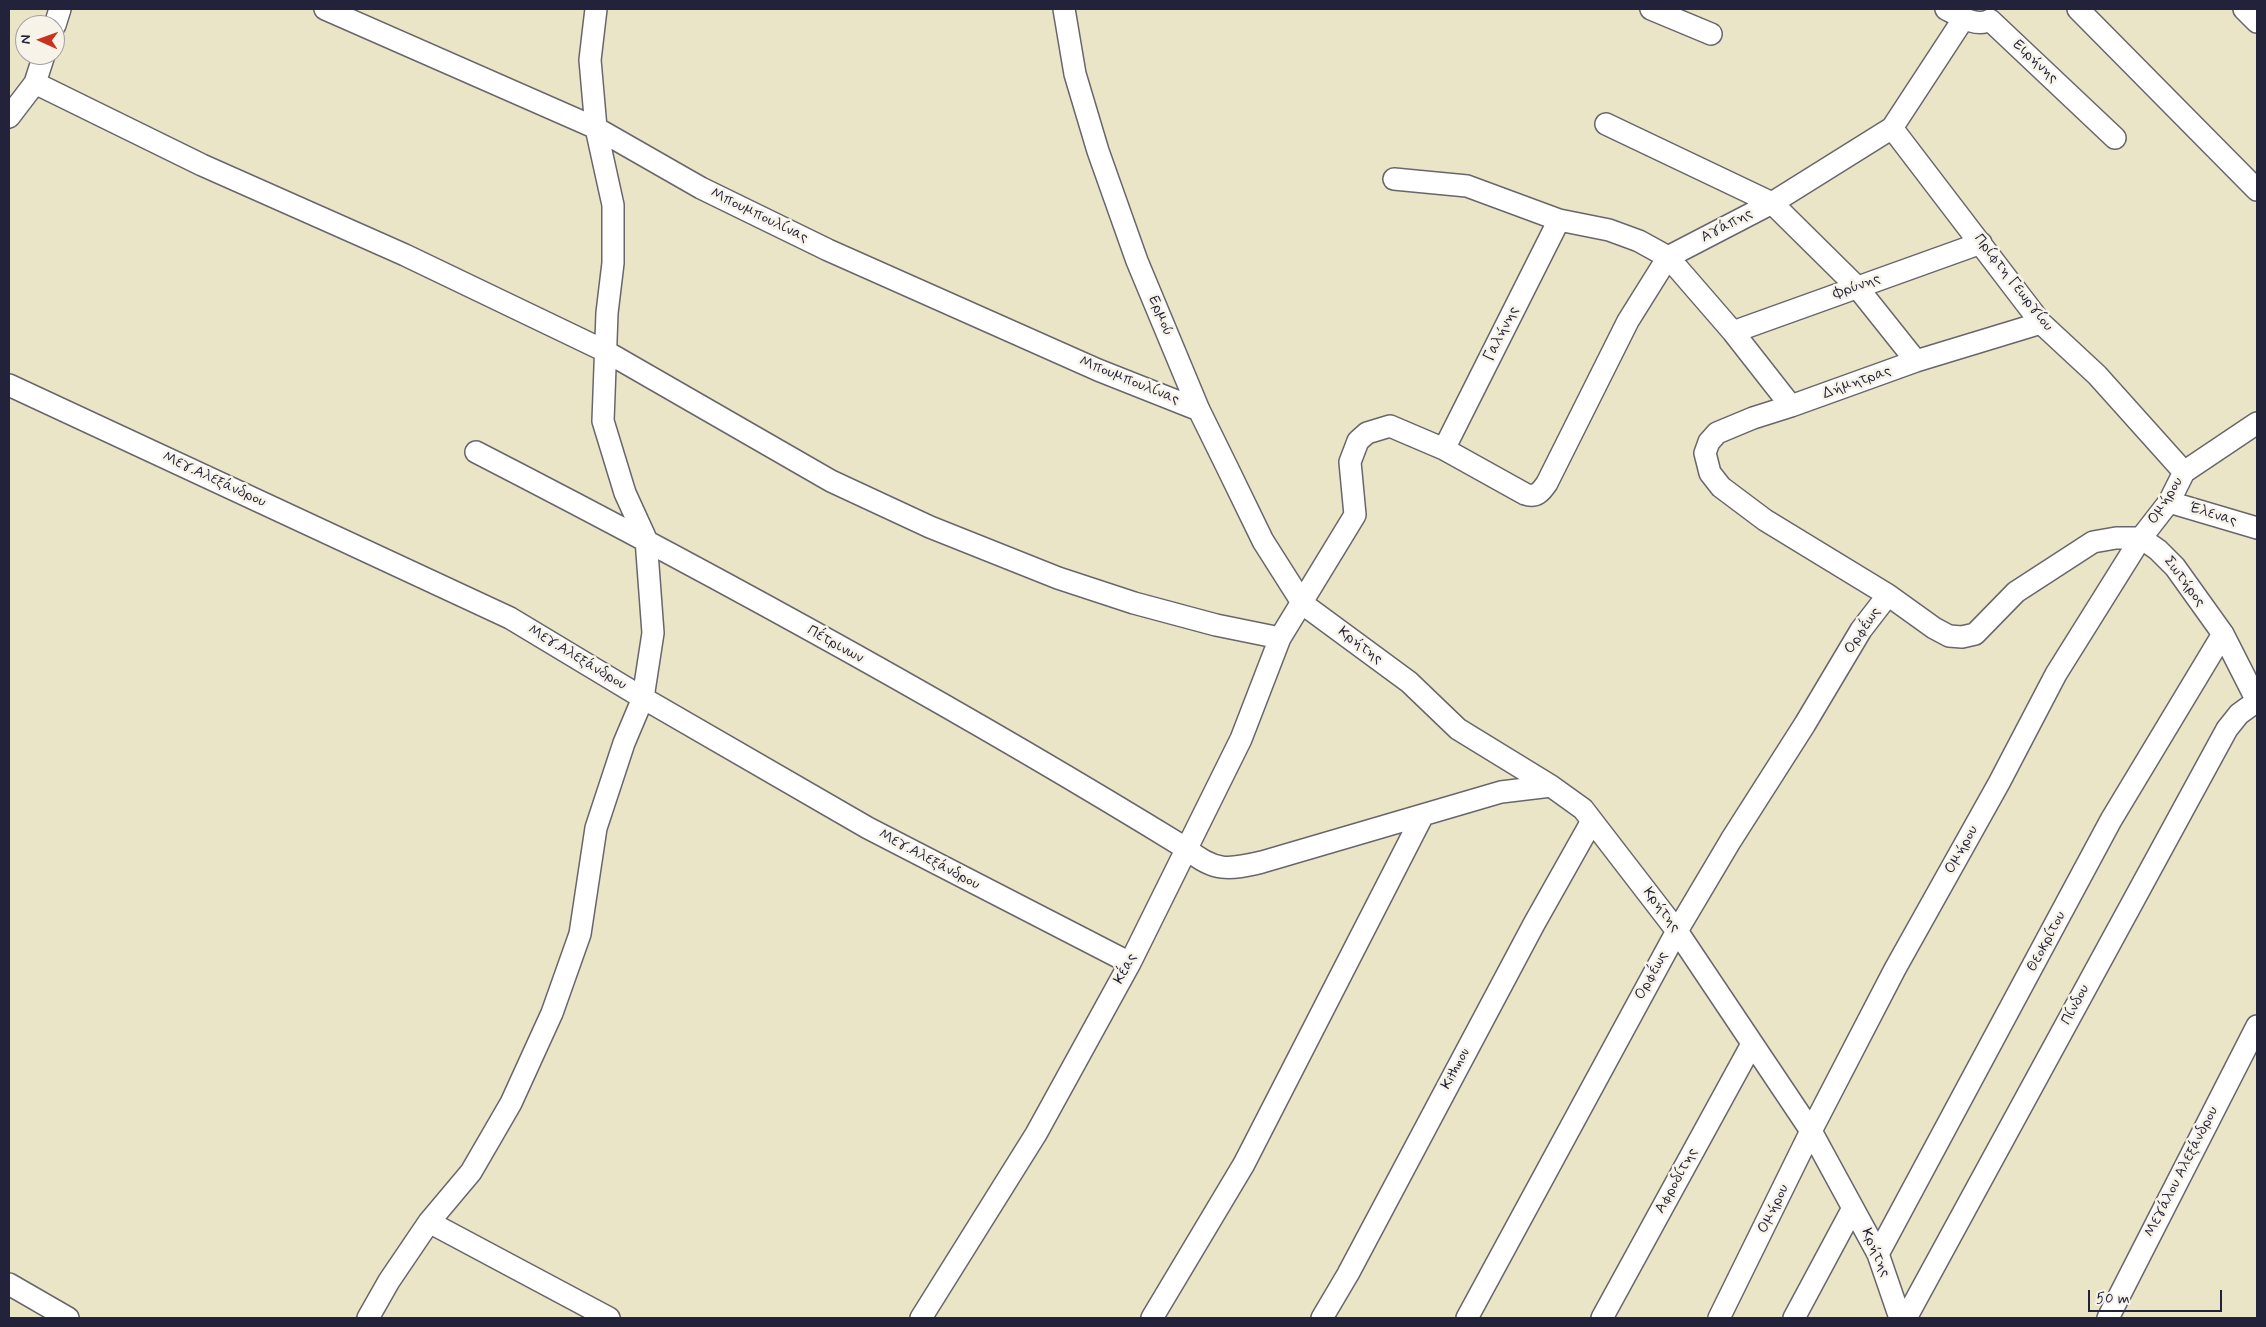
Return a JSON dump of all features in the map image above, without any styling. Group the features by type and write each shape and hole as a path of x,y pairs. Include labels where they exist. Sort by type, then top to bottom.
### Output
{"street":[{"name":"Μπουμπουλίνας","path":"325,9 596,128 702,188 828,250 1098,370 1199,410"},
{"path":"368,1318 389,1281 429,1222 471,1172 511,1103 552,1014 580,934 596,828 624,743 644,698 653,633 646,539 625,493 603,422 607,313 614,263 613,205 596,128 590,60 596,9"},
{"name":"Ερμού","path":"1064,9 1075,74 1098,151 1137,261 1199,410 1263,541 1303,604"},
{"path":"1651,9 1711,34"},
{"path":"2078,9 2257,190"},
{"path":"2244,9 2257,22"},
{"name":"Ειρήνης","path":"1955,14 1985,23 1996,14 2115,138"},
{"name":"Αγάπης","path":"1668,257 1772,202 1892,128 1955,14"},
{"path":"9,117 35,83 41,65"},
{"path":"35,83 202,165 405,255 605,351 831,481 930,527 1058,578 1134,603 1216,625 1280,638"},
{"path":"1606,124 1772,202 1856,287 1916,361"},
{"name":"Πρίφτη Γεωργίου","path":"1892,128 2041,323 2097,376 2184,472"},
{"path":"1394,179 1467,186 1559,220 1609,230 1639,240 1668,257 1733,332 1791,406"},
{"name":"Γαλήνης","path":"1444,449 1559,220"},
{"name":"Φρύνης","path":"1733,332 1981,243"},
{"name":"Κέας","path":"921,1318 1036,1134 1130,963 1241,739 1280,638 1303,604 1356,515 1350,462 1358,441 1367,433 1390,426 1444,449 1525,494 1535,496 1543,490 1547,483 1628,321 1668,257"},
{"name":"Δήμητρας","path":"1888,595 1765,520 1721,487 1710,473 1706,461 1705,453 1709,442 1717,433 1753,418 1916,361 2041,323"},
{"name":"Μεγ.Αλεξάνδρου","path":"9,385 510,618 868,828 1130,963"},
{"name":"Ομήρου","path":"1719,1318 1811,1131 1895,969 1999,784 2056,674 2141,538 2169,502 2184,472 2257,423"},
{"name":"Πέτρινων","path":"476,452 646,539 1056,768 1187,849 1201,861 1221,868 1238,868 1501,792 1551,786"},
{"name":"Έλενας","path":"2169,502 2257,528"},
{"path":"1888,595 1934,628 1949,636 1962,637 1975,634 2016,592 2093,542 2116,538 2141,538"},
{"name":"Σωτήρος","path":"2141,538 2158,550 2175,567 2223,634 2257,701"},
{"name":"Ορφέως","path":"1468,1318 1677,932 1731,840 1805,724 1861,630 1888,595"},
{"name":"Κρήτης","path":"1303,604 1409,682 1458,729 1551,786 1583,810 1677,932 1811,1131 1878,1254 1900,1318"},
{"name":"Θεοκρίτου","path":"1878,1254 2111,820 2223,634"},
{"name":"Πίνδου","path":"1906,1318 2227,729 2239,714 2257,701"},
{"path":"1152,1318 1244,1164 1423,815"},
{"name":"Κithnou","path":"1322,1318 1348,1274 1534,924 1592,821"},
{"name":"Μεγάλου Αλεξάνδρου","path":"2108,1318 2257,1026"},
{"name":"Αφροδίτης","path":"1602,1318 1752,1044"},
{"path":"1794,1318 1853,1208"},
{"path":"429,1222 609,1318"},
{"path":"9,1284 68,1318"}]}
